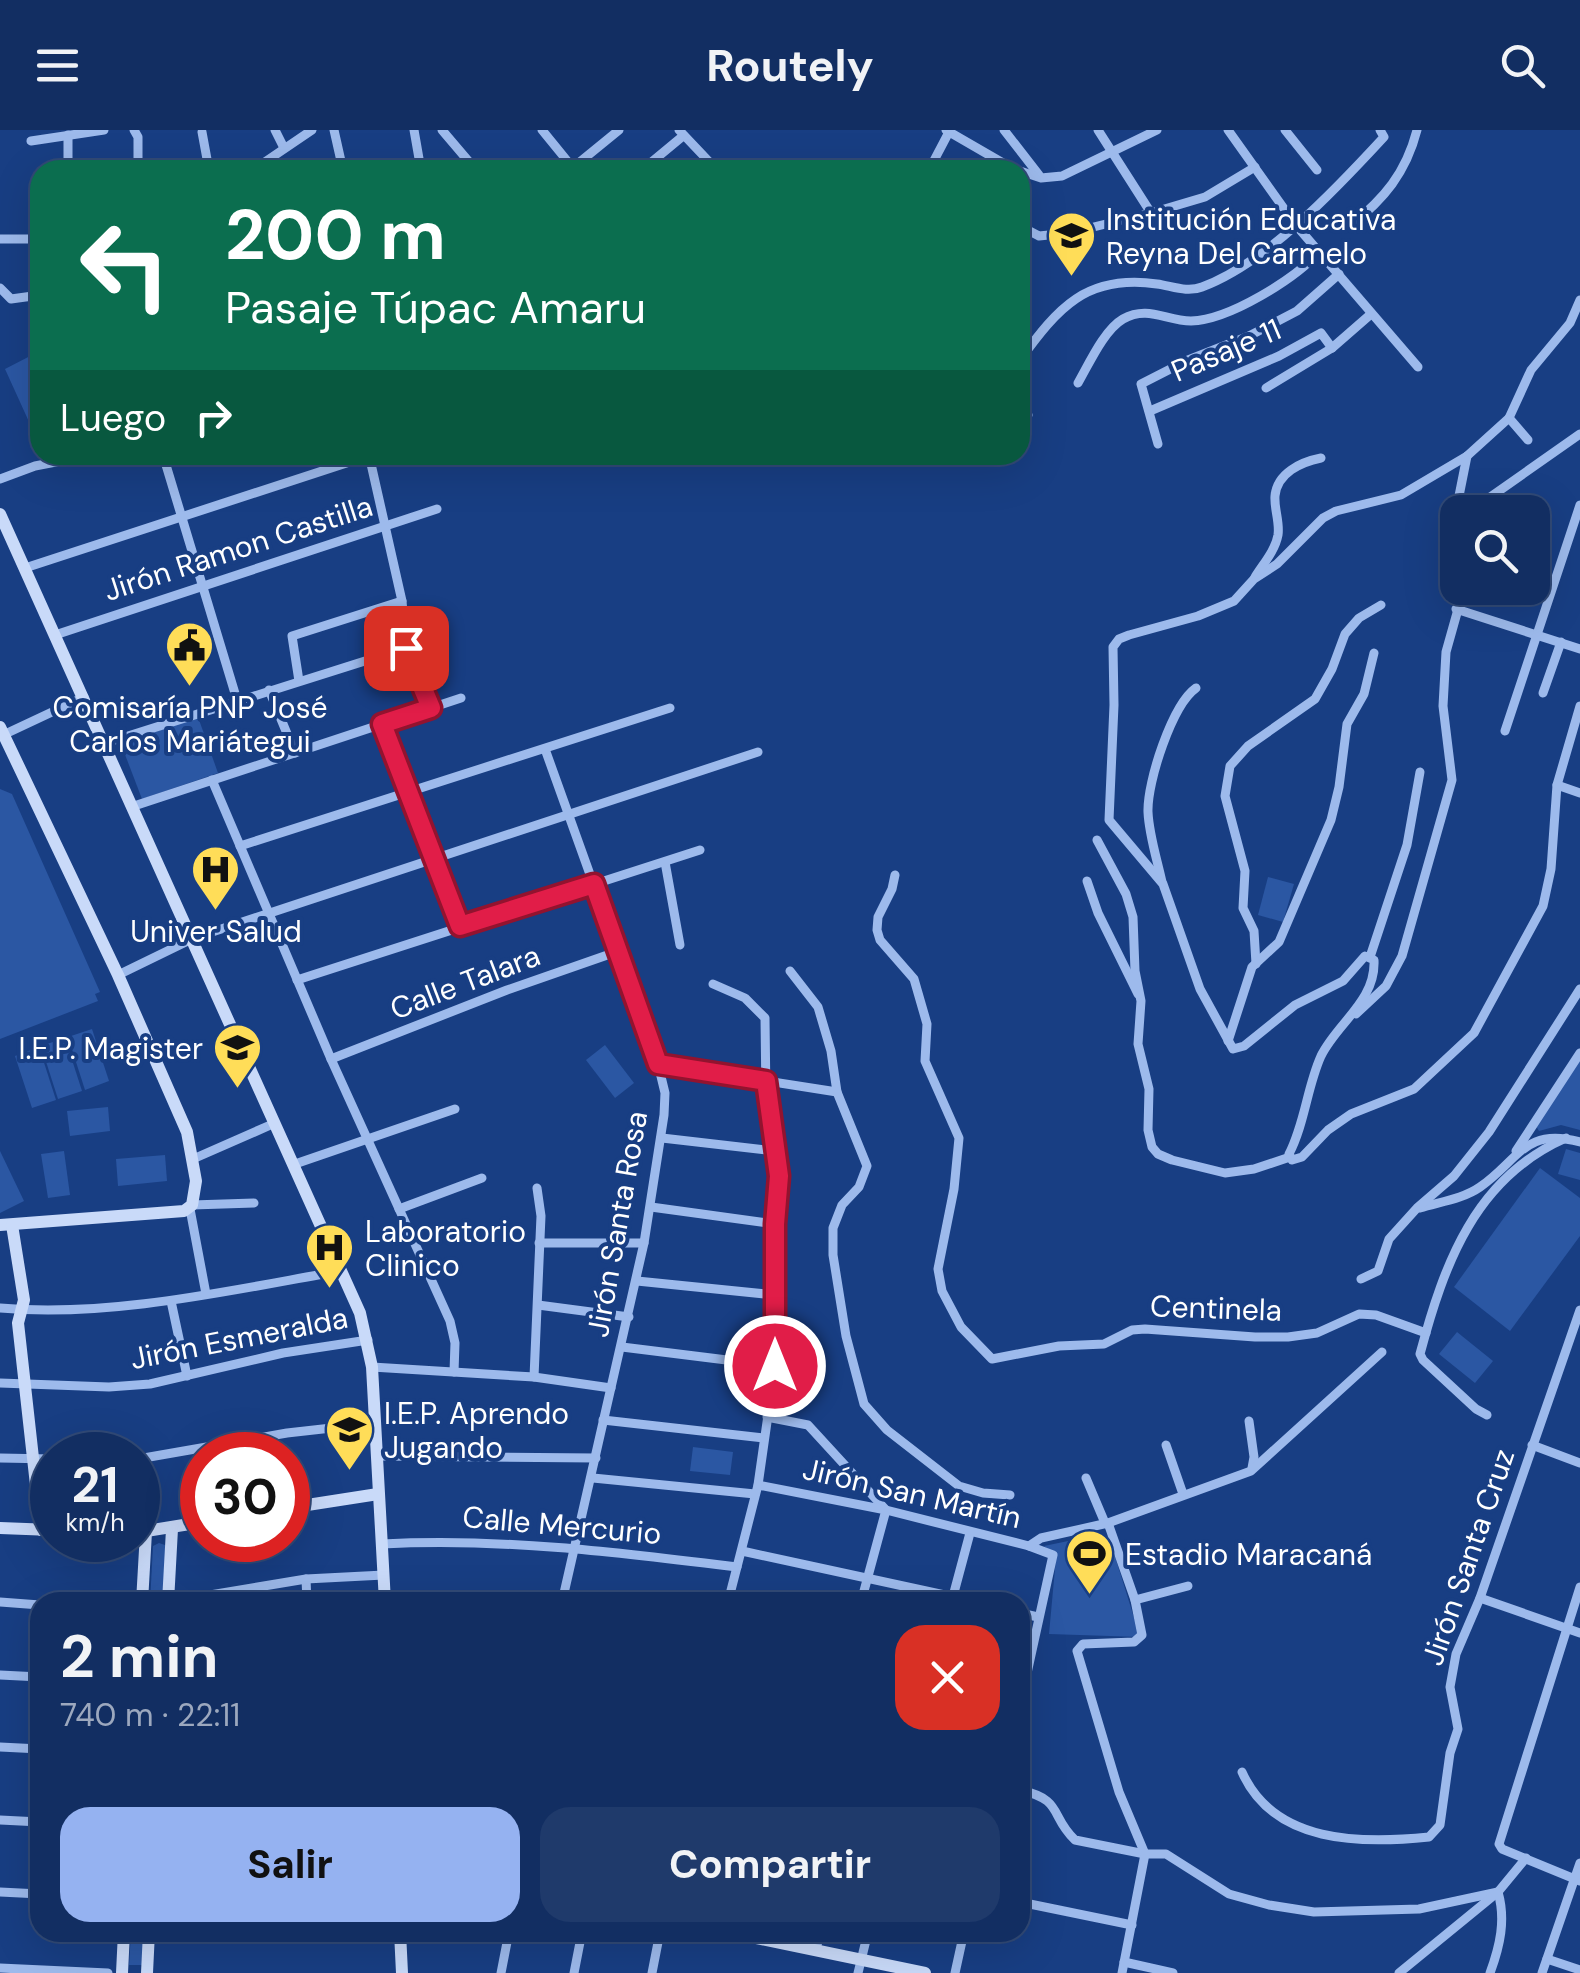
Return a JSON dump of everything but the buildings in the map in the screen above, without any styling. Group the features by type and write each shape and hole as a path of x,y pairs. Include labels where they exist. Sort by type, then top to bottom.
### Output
{"street":[{"path":"31,141 104,130"},
{"path":"134,130 138,137 138,160"},
{"path":"275,130 284,148"},
{"path":"268,160 312,130"},
{"path":"334,130 342,160"},
{"path":"414,130 420,160"},
{"path":"442,130 468,160"},
{"path":"542,130 565,160"},
{"path":"583,160 619,130"},
{"path":"1004,130 1027,160"},
{"path":"1098,130 1151,213"},
{"path":"1030,175 1062,176 1156,130"},
{"path":"1228,130 1295,224 1418,367"},
{"path":"1284,130 1317,170"},
{"path":"1030,347 1049,321 1074,298 1107,284 1155,283 1191,290 1203,287 1266,249 1333,192 1384,137 1380,130"},
{"path":"1350,226 1386,196 1404,170 1417,130"},
{"path":"934,160 948,131 999,160"},
{"path":"202,132 207,160"},
{"path":"653,160 681,133 707,160"},
{"path":"68,136 68,160"},
{"path":"1030,164 1041,178"},
{"path":"1030,231 1039,236 1069,234 1151,213 1205,197 1255,167"},
{"path":"0,239 30,239"},
{"path":"1078,382 1118,322 1152,312 1186,321 1208,320 1271,289 1320,251"},
{"path":"1158,444 1141,384 1297,311 1339,274"},
{"path":"3,292 16,300 30,297"},
{"path":"1162,884 1109,820 1113,646 1129,635 1234,600 1278,564 1323,518 1336,511 1401,495 1467,456 1509,418 1532,370 1570,323 1580,300"},
{"path":"1266,388 1332,348 1370,314"},
{"name":"Pasaje 11","path":"1150,411 1279,356 1321,333 1332,348"},
{"path":"1509,418 1528,440"},
{"path":"1493,495 1580,434"},
{"path":"1459,495 1467,456"},
{"path":"1254,580 1278,534 1275,495 1280,481 1301,463 1320,458"},
{"path":"0,479 40,465"},
{"path":"166,465 237,700"},
{"path":"25,568 339,465"},
{"path":"372,465 402,601 406,648 431,708"},
{"path":"1505,731 1580,505"},
{"name":"Jirón Ramon Castilla","path":"55,635 437,509"},
{"path":"0,514 360,1313 372,1368 385,1592"},
{"path":"299,681 292,636 402,601"},
{"path":"1228,1041 1256,964 1254,931 1243,908 1244,870 1225,796 1230,766 1248,746 1315,699 1345,634 1359,618 1381,605"},
{"path":"1290,1157 1321,1056 1354,1016 1386,986 1402,956 1452,780 1443,706 1446,652 1458,605"},
{"path":"1456,609 1580,648"},
{"path":"1543,693 1561,642"},
{"path":"106,743 406,648"},
{"path":"1256,964 1279,942 1331,820 1346,724 1364,694 1374,654"},
{"path":"1196,688 1184,697 1156,767 1148,812 1162,884 1192,971 1228,1041 1234,1049 1244,1046 1272,1020 1343,981 1360,961 1370,957"},
{"path":"269,690 295,752"},
{"path":"84,697 2,731 118,975 187,1132 196,1195 191,1207 206,1294"},
{"path":"134,806 461,698"},
{"path":"1097,840 1126,894 1133,917 1135,971 1141,1001 1138,1044 1149,1089 1149,1139 1158,1154 1225,1173 1254,1169 1290,1157 1296,1160 1351,1114 1414,1089 1474,1033 1543,906 1551,869 1557,785 1580,706"},
{"path":"240,846 670,708"},
{"path":"382,724 460,926"},
{"name":"Jirón Santa Rosa","path":"545,749 665,1093 662,1138 637,1281 564,1592"},
{"path":"118,975 194,938 758,752"},
{"path":"1370,957 1406,845 1420,772"},
{"path":"212,780 450,1321 455,1343 454,1372"},
{"path":"1557,785 1580,793"},
{"path":"297,980 700,850"},
{"path":"665,862 680,945"},
{"name":"Centinela","path":"895,875 876,930 914,979 927,1024 925,1061 959,1138 954,1189 938,1269 942,1291 961,1327 992,1359 1059,1346 1104,1344 1132,1330 1145,1329 1288,1337 1317,1333 1359,1314 1376,1314 1426,1334"},
{"path":"1087,881 1141,1001"},
{"name":"Calle Talara","path":"332,1059 616,952"},
{"path":"1354,1016 1374,971 1374,960 1370,957"},
{"path":"790,971 818,1007 831,1051 837,1092 866,1166 859,1187 842,1205 833,1228 833,1255 846,1336 864,1404 887,1430 958,1486 1010,1495"},
{"path":"713,984 745,998 764,1018 766,1081 779,1176 775,1366 756,1490 731,1592"},
{"path":"1361,1280 1378,1270 1389,1240 1417,1208 1454,1176 1490,1132 1580,989"},
{"path":"1562,1018 1580,1005"},
{"path":"1417,1208 1479,1188 1515,1153 1580,1054"},
{"path":"658,1064 837,1092"},
{"path":"295,1164 455,1109"},
{"path":"193,1159 275,1123"},
{"path":"1515,1153 1544,1137 1580,1142"},
{"path":"662,1138 775,1151"},
{"path":"1487,1415 1420,1354 1460,1238 1507,1176 1535,1154 1566,1138"},
{"path":"399,1208 482,1178"},
{"path":"534,1377 541,1216 537,1188"},
{"path":"30,1432 18,1322 24,1300 6,1225 254,1203"},
{"path":"650,1206 775,1224"},
{"path":"539,1243 644,1243"},
{"path":"0,1308 171,1301 340,1272"},
{"path":"637,1281 775,1295"},
{"path":"171,1301 188,1376"},
{"path":"538,1305 628,1317"},
{"name":"Jirón Santa Cruz","path":"1242,1772 1251,1790 1277,1818 1304,1830 1340,1838 1412,1839 1429,1837 1440,1825 1450,1753 1458,1729 1450,1686 1456,1654 1480,1598 1580,1310"},
{"name":"Jirón Esmeralda","path":"0,1382 109,1387 150,1384 284,1353 368,1340"},
{"path":"622,1347 775,1366"},
{"path":"1030,1546 1041,1538 1107,1523 1252,1470 1382,1352"},
{"path":"372,1368 534,1377 611,1388"},
{"path":"767,1417 808,1425 886,1510 864,1592"},
{"path":"603,1420 764,1438"},
{"path":"1249,1422 1252,1470"},
{"path":"160,1455 376,1424"},
{"path":"1166,1445 1184,1494"},
{"path":"1532,1446 1580,1463"},
{"path":"378,1456 596,1458"},
{"path":"0,1458 30,1460"},
{"name":"Jirón San Martín","path":"592,1478 756,1490 886,1510 1030,1546 1053,1555 1038,1617"},
{"path":"1086,1478 1107,1523 1143,1629 1140,1640 1134,1642 1083,1644 1076,1651 1119,1792 1145,1854 1123,1968 1174,1973"},
{"path":"310,1505 378,1494"},
{"path":"160,1530 180,1527"},
{"path":"0,1528 30,1529"},
{"path":"169,1592 172,1529"},
{"path":"954,1592 970,1533"},
{"name":"Calle Mercurio","path":"382,1544 452,1540 575,1546 737,1567"},
{"path":"742,1551 919,1592"},
{"path":"142,1562 142,1592"},
{"path":"231,1592 306,1580 384,1575"},
{"path":"306,1580 307,1592"},
{"path":"1135,1600 1188,1586"},
{"path":"1577,1880 1502,1849 1499,1844 1580,1587"},
{"path":"1480,1598 1580,1633"},
{"path":"0,1602 30,1604"},
{"path":"1030,1615 1038,1617 1030,1655"},
{"path":"0,1675 30,1676"},
{"path":"0,1747 30,1748"},
{"path":"1030,1792 1050,1802 1075,1840 1145,1854 1166,1854 1229,1894 1269,1906 1314,1912 1419,1909 1498,1892"},
{"path":"0,1820 30,1822"},
{"path":"1400,1973 1498,1892 1526,1858"},
{"path":"1542,1973 1580,1863"},
{"path":"0,1892 30,1894"},
{"path":"1490,1973 1502,1935 1503,1908 1498,1892"},
{"path":"1030,1904 1132,1925"},
{"path":"122,1973 124,1942"},
{"path":"147,1973 149,1942"},
{"path":"400,1942 402,1973"},
{"path":"501,1973 507,1942"},
{"path":"574,1973 580,1942"},
{"path":"652,1973 658,1942"},
{"path":"776,1942 816,1950 859,1966 925,1973"},
{"path":"816,1950 818,1942"},
{"path":"955,1973 962,1942"},
{"path":"1547,1959 1580,1970"},
{"path":"0,1968 108,1973"}],"shaded area":[{"path":"30,356 30,424 5,369"},
{"path":"198,717 218,773 142,799 121,744"},
{"path":"0,789 12,794 100,992 95,994 98,1001 0,1039"},
{"path":"1268,877 1294,884 1283,922 1258,915"},
{"path":"92,1029 109,1081 85,1090 68,1037"},
{"path":"65,1038 82,1091 58,1099 41,1046"},
{"path":"605,1045 634,1083 615,1098 586,1060"},
{"path":"39,1047 56,1100 32,1108 15,1056"},
{"path":"1580,1057 1580,1130 1561,1125 1539,1131 1536,1126"},
{"path":"108,1107 110,1131 70,1136 67,1111"},
{"path":"1566,1149 1580,1153 1580,1180 1558,1174"},
{"path":"0,1151 24,1201 0,1213"},
{"path":"64,1151 70,1195 48,1198 41,1154"},
{"path":"165,1155 167,1181 118,1186 116,1159"},
{"path":"1540,1168 1580,1198 1580,1236 1510,1331 1454,1287"},
{"path":"1457,1332 1493,1361 1475,1383 1439,1354"},
{"path":"693,1447 733,1452 730,1475 690,1471"},
{"name":"Estadio Maracaná","path":"1102,1534 1109,1537 1140,1637 1049,1634 1056,1558 1044,1546"},
{"path":"160,1543 168,1546 165,1592 151,1592 152,1562 160,1562"},
{"path":"130,1942 143,1942 142,1965 129,1965"}],"place":[{"name":"Institución Educativa Reyna Del Carmelo","path":"1071,278"},
{"name":"Comisaría PNP José Carlos Mariátegui","path":"190,688"},
{"name":"Univer Salud","path":"216,912"},
{"name":"I.E.P. Magister","path":"238,1090"},
{"name":"Laboratorio Clinico","path":"330,1290"},
{"name":"I.E.P. Aprendo Jugando","path":"349,1472"},
{"name":"Estadio Maracaná","path":"1090,1596"}],"route":[{"path":"406,648 431,708 382,724 460,926 594,884 658,1064 766,1081 779,1176 775,1366"}]}
